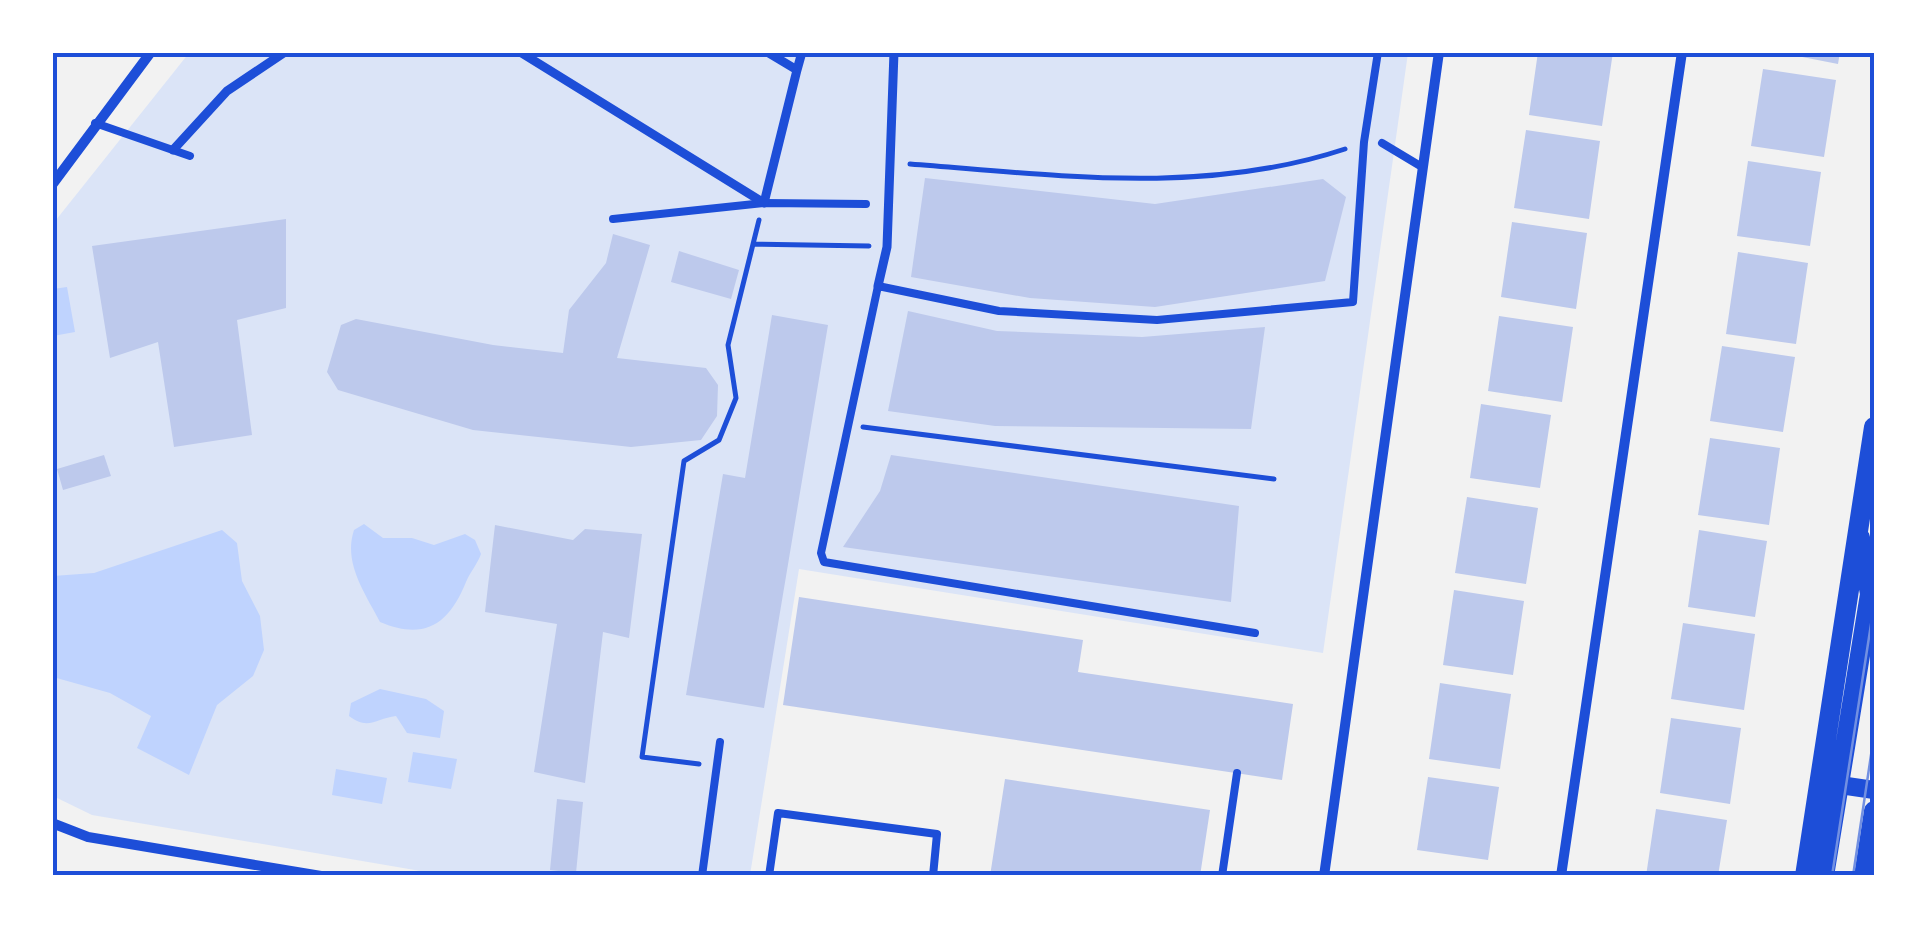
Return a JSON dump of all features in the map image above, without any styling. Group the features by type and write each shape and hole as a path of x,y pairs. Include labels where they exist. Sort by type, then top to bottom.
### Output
{"main road":[{"path":"1805,876 1874,427"},
{"path":"1824,876 1870,594 1858,532"},
{"path":"1868,866 1874,811"}],"street":[{"path":"52,185 150,52"},
{"path":"173,150 226,91 285,52"},
{"path":"520,52 764,203 802,52"},
{"path":"767,52 798,70"},
{"path":"878,286 887,248 894,52"},
{"path":"1324,876 1440,52"},
{"path":"1560,876 1682,52"},
{"path":"1840,784 1874,790"},
{"path":"52,823 88,837 321,876"}],"lane":[{"path":"1255,633 824,562 820,553 845,425 878,286 999,311 1156,320 1352,302 1364,142 1378,52"},
{"path":"95,123 190,156"},
{"path":"1382,143 1422,166"},
{"path":"613,219 764,203 866,204"},
{"path":"702,876 720,742"},
{"path":"1222,876 1237,773"},
{"path":"769,876 778,813 938,834 933,876"}],"path":[{"path":"892,163 1130,180 1214,178 1292,166 1364,142"},
{"path":"716,766 642,757 684,462 719,440 736,398 728,346 764,203"},
{"path":"754,244 808,242 887,248"},
{"path":"845,425 1274,480"}],"shaded area":[{"path":"189,53 1408,53 1323,653 799,569 750,875 444,875 92,815 53,796 52,225"}],"water":[{"path":"67,287 75,332 53,336 53,289"},
{"path":"364,524 383,538 412,538 434,545 465,534 475,540 481,554 452,609 443,618 423,629 410,630 380,622 357,577 351,554 354,530"},
{"path":"222,530 237,543 242,581 260,616 264,650 253,676 217,705 189,775 137,748 151,716 110,693 53,677 53,576 94,573"},
{"path":"380,689 426,699 444,711 440,738 407,733 396,716 362,723 349,716 351,703"},
{"path":"413,752 457,759 451,789 408,782"},
{"path":"336,769 387,778 382,804 332,795"}],"building":[{"path":"1538,52 1613,52 1602,126 1529,115"},
{"path":"1777,52 1840,52 1838,64"},
{"path":"1763,69 1836,80 1824,157 1751,146"},
{"path":"1526,130 1600,141 1589,219 1514,208"},
{"path":"1748,161 1821,172 1810,246 1737,236"},
{"path":"925,178 1155,204 1323,179 1346,197 1325,281 1155,307 1030,298 911,277"},
{"path":"286,219 286,308 237,320 252,435 174,447 158,342 110,358 92,246"},
{"path":"1512,222 1587,233 1576,309 1501,297"},
{"path":"613,234 650,245 617,358 706,368 718,385 717,416 701,440 631,447 473,430 338,390 327,372 341,325 356,319 493,345 563,353 569,310 606,263"},
{"path":"679,251 739,270 731,299 671,282"},
{"path":"1738,252 1808,263 1796,344 1726,334"},
{"path":"908,311 997,331 1142,337 1265,327 1251,429 995,426 888,411"},
{"path":"772,315 828,325 764,708 686,695 723,474 745,478"},
{"path":"1499,316 1573,327 1562,402 1488,391"},
{"path":"1722,346 1795,357 1783,432 1710,421"},
{"path":"1481,404 1551,415 1540,488 1470,478"},
{"path":"1710,438 1780,448 1769,525 1698,515"},
{"path":"104,455 111,476 63,490 57,469"},
{"path":"891,455 1239,506 1231,602 843,547 880,491"},
{"path":"1467,497 1538,508 1526,584 1455,573"},
{"path":"495,525 573,540 585,529 642,534 629,638 603,632 585,783 534,772 557,624 485,612"},
{"path":"1699,530 1767,541 1755,617 1688,607"},
{"path":"1454,590 1524,601 1513,675 1443,665"},
{"path":"799,597 1083,640 1078,672 1293,704 1282,780 783,705"},
{"path":"1683,623 1755,634 1744,710 1671,699"},
{"path":"1440,683 1511,694 1500,769 1429,759"},
{"path":"1671,718 1741,728 1730,804 1660,793"},
{"path":"1428,777 1499,787 1488,860 1417,850"},
{"path":"1005,779 1210,810 1200,876 990,876"},
{"path":"557,799 583,802 576,873 550,870"},
{"path":"1656,809 1727,820 1718,876 1646,876"}],"tram line":[{"path":"1832,876 1874,605"},
{"path":"1853,876 1874,735"}]}
